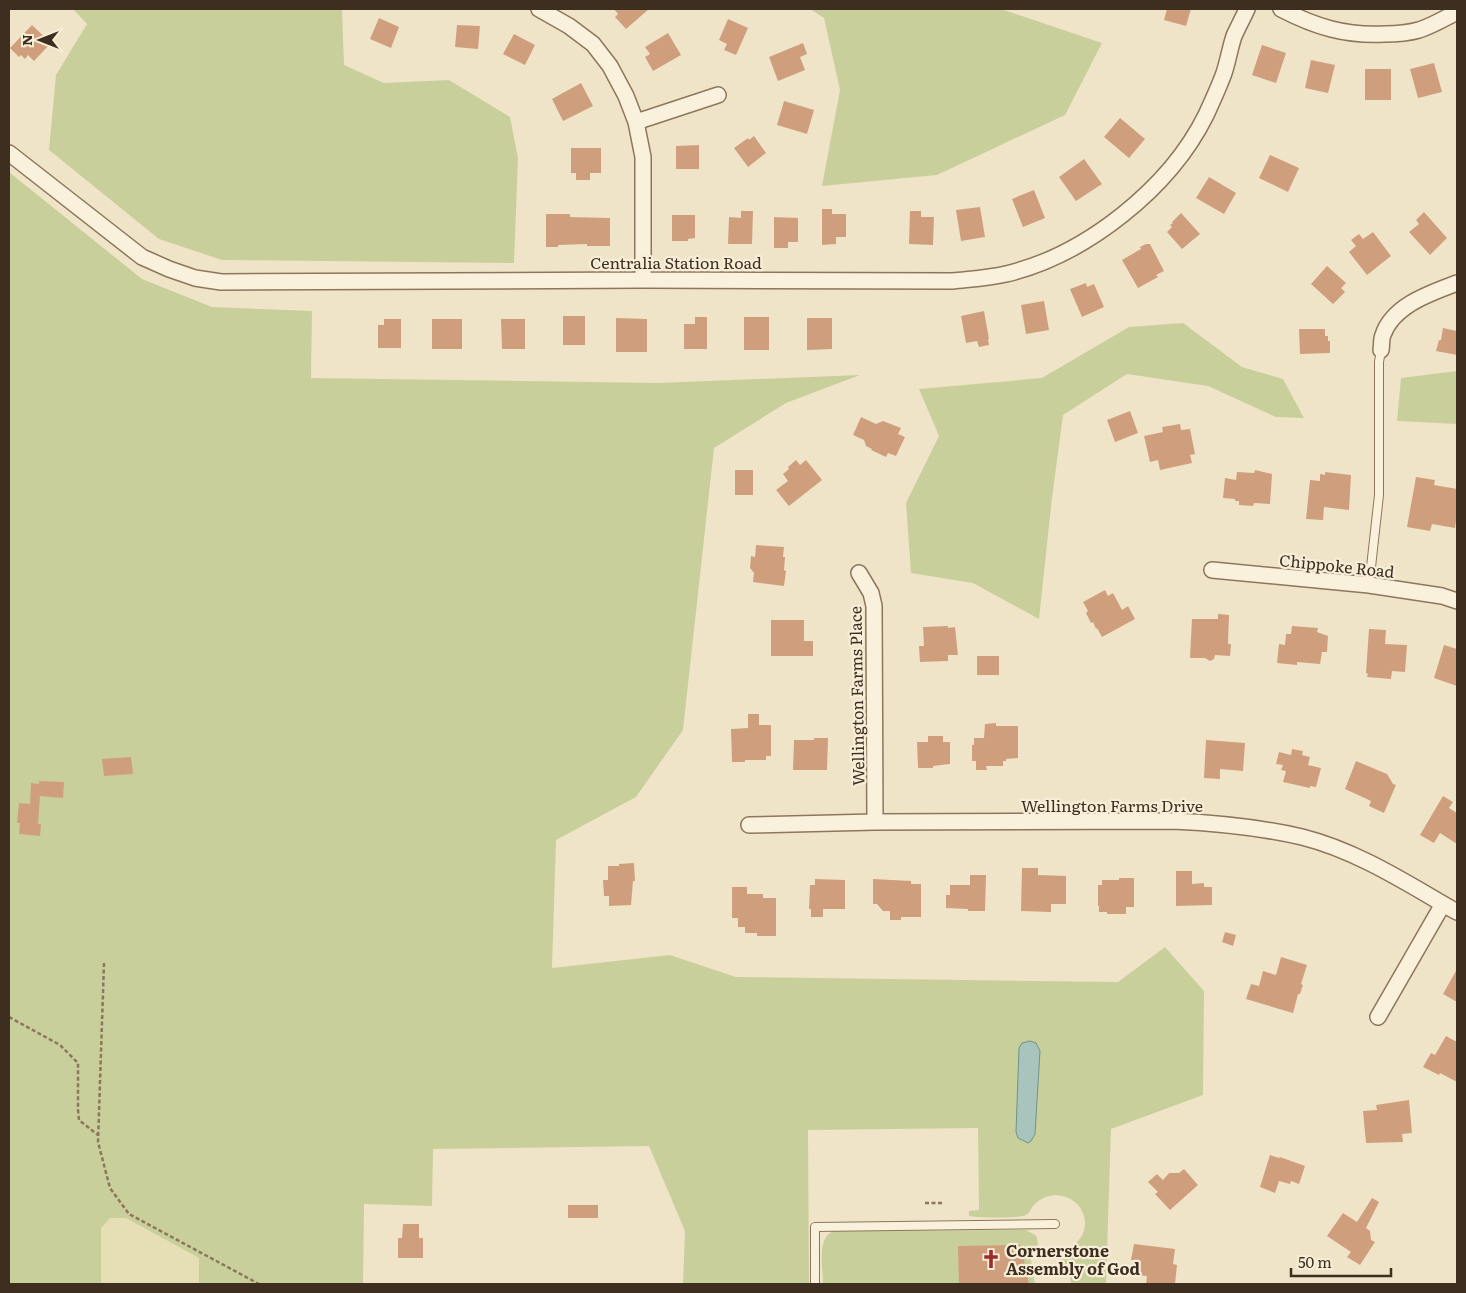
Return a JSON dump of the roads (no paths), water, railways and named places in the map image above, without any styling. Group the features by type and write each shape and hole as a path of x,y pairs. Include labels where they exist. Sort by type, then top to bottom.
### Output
{"street":[{"path":"540,9 569,26 593,44 610,66 626,96 636,122 644,157 643,280"},
{"name":"Centralia Station Road","path":"9,153 142,257 169,270 195,278 221,282 953,281 1007,274 1042,262 1073,247 1121,217 1151,190 1180,158 1206,116 1224,75 1235,35 1247,9"},
{"path":"1281,9 1307,22 1330,30 1374,35 1399,34 1419,30 1457,12"},
{"path":"636,122 718,95"},
{"path":"1382,350 1382,336 1398,313 1410,303 1457,282"},
{"name":"Chippoke Road","path":"1212,570 1369,585 1457,600"},
{"name":"Wellington Farms Place","path":"859,573 871,593 874,606 875,822"},
{"name":"Wellington Farms Drive","path":"749,825 875,822 1172,821 1217,823 1303,838 1334,848 1371,864 1457,912"},
{"path":"1378,1017 1444,904"}],"lane":[{"path":"1369,585 1379,495 1379,362 1382,350"},
{"path":"815,1284 815,1227 1055,1224"}],"water":[{"path":"1030,1041 1036,1043 1040,1051 1035,1134 1028,1143 1018,1138 1016,1132 1019,1048 1022,1043"}],"place":[{"name":"Cornerstone Assembly of God","path":"991,1259"}]}
